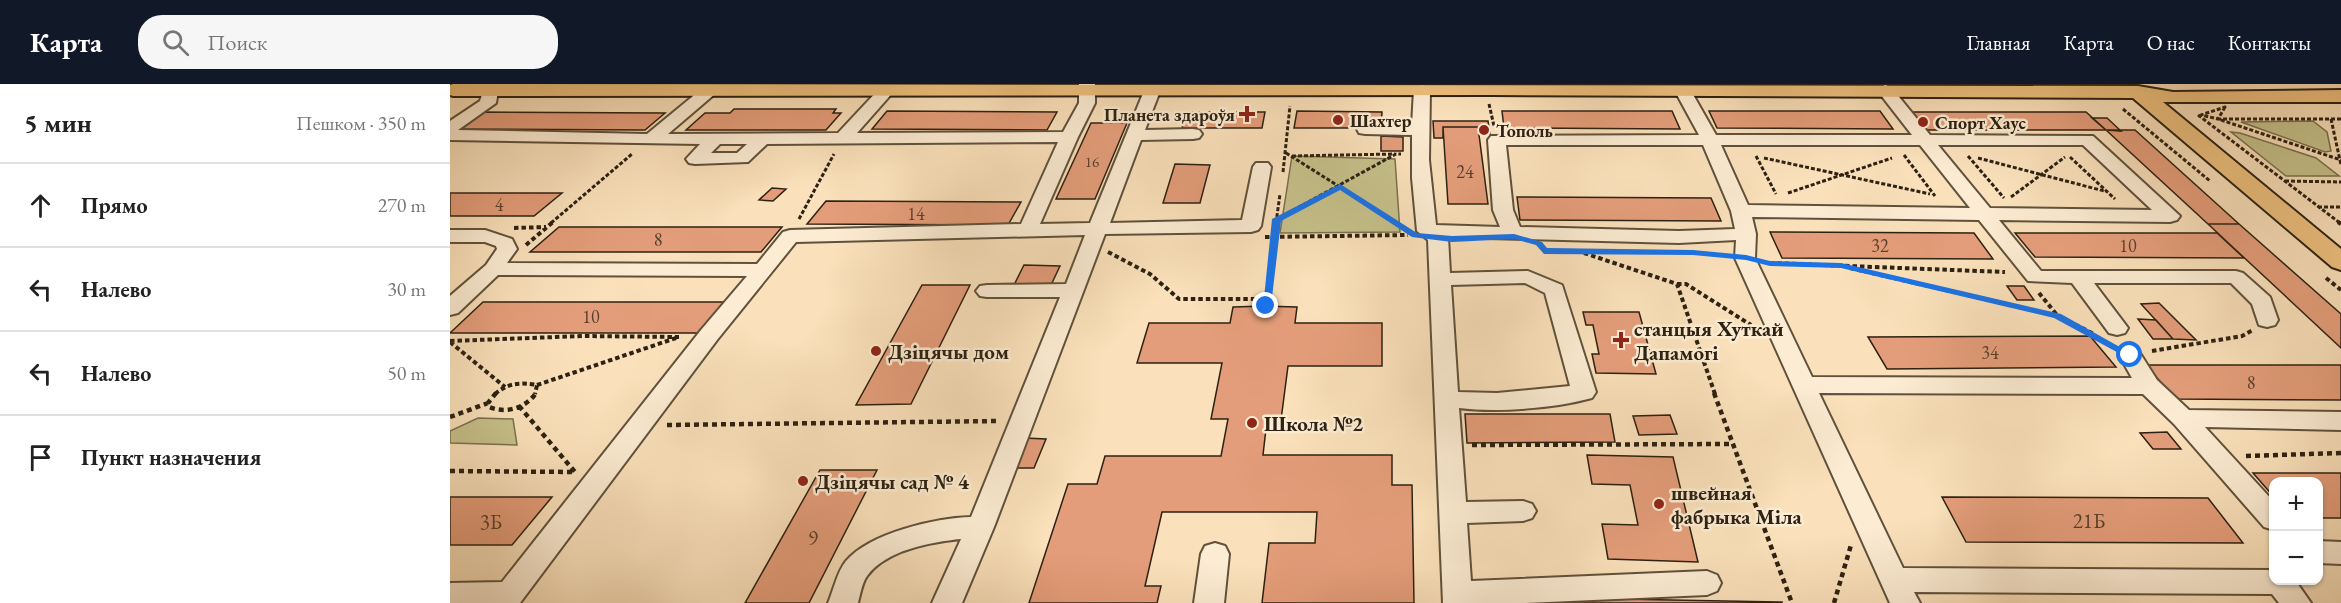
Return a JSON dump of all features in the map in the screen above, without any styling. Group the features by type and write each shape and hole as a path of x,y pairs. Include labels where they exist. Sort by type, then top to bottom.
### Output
{"main road":[{"path":"454,89 490,91 887,90 1087,87 1152,91 1490,92 2341,86"},
{"path":"2134,88 2173,98 2341,96"},
{"path":"2134,88 2341,262"}],"lane":[{"path":"1028,230 1069,138 1088,103 1087,87"},
{"path":"645,143 710,90"},
{"path":"843,138 887,90"},
{"path":"1422,90 1418,130 1440,279 1458,598 1707,583"},
{"path":"1886,90 2035,277 2236,277 2262,302 2267,321"},
{"path":"450,128 488,103 490,91"},
{"path":"947,603 980,527 1152,91"},
{"path":"1683,91 1709,141 1749,239 1787,347 1900,591 2285,588"},
{"path":"1365,129 1418,130"},
{"path":"1133,135 1193,134"},
{"path":"450,135 645,143 716,138 1069,138"},
{"path":"716,138 695,159 742,159 763,138"},
{"path":"1432,234 1512,233 1749,239 1981,210 2170,216 2088,140 1751,148 1709,141 1497,140 1503,210 1512,233"},
{"path":"450,595 506,599 709,335 790,236 1028,230 1094,237 1251,226 1262,167"},
{"path":"450,236 484,236 498,239 505,243 507,249 493,269 450,308"},
{"path":"493,269 763,270"},
{"path":"1440,279 1528,277 1555,289 1584,392 1523,399 1464,402 1445,398"},
{"path":"2078,278 2117,328"},
{"path":"987,291 1073,290"},
{"path":"2130,355 2149,386 2183,418 2269,514"},
{"path":"1805,385 2149,386"},
{"path":"2183,418 2341,421"},
{"path":"1453,513 1523,510"},
{"path":"843,603 857,568 890,544 960,527 980,527"},
{"path":"2323,552 2341,553"},
{"path":"1209,603 1215,554"}],"path":[{"path":"1490,92 1497,140"},
{"path":"1283,175 1290,106"},
{"path":"2201,115 2341,224"},
{"path":"2340,160 2218,119 2341,119"},
{"path":"2331,119 2341,165"},
{"path":"790,236 843,138"},
{"path":"2008,199 2088,140"},
{"path":"520,250 645,143"},
{"path":"1751,148 1777,197 1929,144 2108,192"},
{"path":"1751,148 1843,174 1935,195 1981,210 1997,207 1989,202 1995,199 2018,201"},
{"path":"1286,153 1415,235 1432,234"},
{"path":"1291,156 1420,153"},
{"path":"1277,219 1340,187 1396,154"},
{"path":"1903,154 1935,195"},
{"path":"1967,155 1976,154"},
{"path":"1967,155 2008,199"},
{"path":"2284,181 2341,182"},
{"path":"1266,306 1281,186"},
{"path":"2108,199 2114,199 2118,204"},
{"path":"2318,207 2341,207"},
{"path":"1094,237 1118,256 1150,274 1179,299 1267,299"},
{"path":"1749,239 1770,263 1774,273"},
{"path":"1749,239 1770,263 2032,273"},
{"path":"1601,251 1578,251 1677,284 1686,284 1787,347"},
{"path":"1841,266 2058,316 2130,355 2242,336 2267,321"},
{"path":"1677,284 1732,444 1792,603"},
{"path":"450,341 582,336 709,335"},
{"path":"450,417 488,403 493,395 505,387 528,382 537,385 679,337"},
{"path":"450,341 505,387"},
{"path":"488,403 492,409 497,410 519,406 533,398 537,393 537,385"},
{"path":"519,406 574,471"},
{"path":"640,425 1021,421"},
{"path":"1448,445 1732,444"},
{"path":"2218,457 2341,453"},
{"path":"450,471 574,471 600,476"},
{"path":"1834,603 1862,507"}],"shaded area":[{"path":"2313,121 2327,132 2331,151 2325,152 2241,122"},
{"path":"2231,132 2316,158 2339,176 2286,176"},
{"path":"1292,156 1395,159 1400,232 1280,233"},
{"path":"478,418 513,419 517,445 450,443 450,431"}],"building":[{"path":"734,109 836,109 833,113 841,113 826,130 686,130 705,113 730,113"},
{"path":"887,111 1057,112 1047,130 872,129"},
{"name":"Шахтер","path":"1297,111 1382,112 1381,128 1294,128"},
{"path":"1502,111 1672,111 1680,129 1504,128"},
{"path":"1709,111 1880,111 1893,129 1717,128"},
{"path":"484,112 665,113 645,130 458,129"},
{"path":"1187,112 1265,112 1262,128 1182,128"},
{"path":"1912,112 2086,112 2106,130 1927,130"},
{"path":"2092,118 2107,118 2121,131 2106,130"},
{"name":"Тополь","path":"1433,121 1488,121 1490,134 1479,134 1478,127 1443,127 1443,138 1434,138"},
{"path":"1091,123 1127,123 1095,199 1056,199"},
{"path":"1443,127 1478,127 1488,204 1448,204"},
{"path":"2106,130 2135,130 2239,224 2208,224"},
{"path":"1381,136 1403,137 1403,151 1381,151"},
{"path":"1175,164 1210,165 1200,203 1163,203"},
{"path":"772,188 786,189 773,201 759,200"},
{"path":"450,193 562,193 534,216 450,216"},
{"path":"1517,197 1711,198 1721,221 1520,220"},
{"path":"826,201 1021,202 1008,225 807,224"},
{"path":"2208,224 2239,224 2341,314 2341,348"},
{"path":"559,227 782,227 761,252 530,252"},
{"path":"1770,232 1974,233 1993,259 1782,258"},
{"path":"2015,233 2217,233 2244,258 2035,257"},
{"path":"1024,265 1060,266 1051,285 1014,285"},
{"path":"922,285 970,285 911,404 856,405"},
{"path":"2007,286 2024,286 2034,300 2017,300"},
{"path":"483,302 728,302 702,333 450,333"},
{"path":"2159,303 2196,340 2173,339 2141,304"},
{"path":"1233,307 1297,307 1295,323 1382,323 1382,366 1288,366 1281,420 1267,420 1263,455 1392,455 1392,485 1412,485 1414,603 1262,603 1269,543 1315,543 1317,512 1162,512 1145,586 1161,586 1157,603 1029,603 1068,484 1097,484 1105,456 1221,456 1228,419 1211,419 1222,363 1137,363 1149,323 1230,323"},
{"name":"станцыя Хуткай Дапамогі","path":"1583,312 1639,312 1656,374 1596,373 1592,354 1599,354 1593,325 1586,325"},
{"path":"2138,319 2156,320 2173,339 2153,339"},
{"path":"2090,336 2116,367 1887,369 1868,337"},
{"path":"2146,365 2341,365 2341,400 2175,399"},
{"path":"1465,414 1610,414 1615,442 1467,443"},
{"path":"1670,415 1677,434 1639,435 1633,416"},
{"path":"2167,432 2181,449 2153,449 2140,433"},
{"path":"1024,438 1046,439 1034,468 1012,468"},
{"name":"швейная фабрыка Міла","path":"1587,455 1673,457 1698,562 1608,559 1602,524 1638,525 1630,485 1592,484"},
{"path":"820,470 877,470 809,603 745,603"},
{"path":"2253,473 2341,473 2341,518 2323,518 2323,477 2269,477 2269,491"},
{"path":"450,497 552,497 512,545 450,545"},
{"path":"1942,497 2208,498 2243,543 1966,542"},
{"path":"1562,598 1782,602 1782,603 1562,603"}],"place":[{"name":"Планета здароўя","path":"1247,114"},
{"name":"Шахтер","path":"1338,120"},
{"name":"Спорт Хаус","path":"1923,122"},
{"name":"Тополь","path":"1484,130"},
{"name":"станцыя Хуткай Дапамогі","path":"1621,340"},
{"name":"Дзіцячы дом","path":"876,351"},
{"name":"Школа №2","path":"1252,423"},
{"name":"Дзіцячы сад № 4","path":"803,481"},
{"name":"швейная фабрыка Міла","path":"1659,504"}],"route":[{"path":"1266,306 1277,219 1340,187 1415,235 1427,234 1452,239 1514,237 1539,244 1544,251 1693,252 1770,263 1841,266 2058,316 2130,355"}]}
